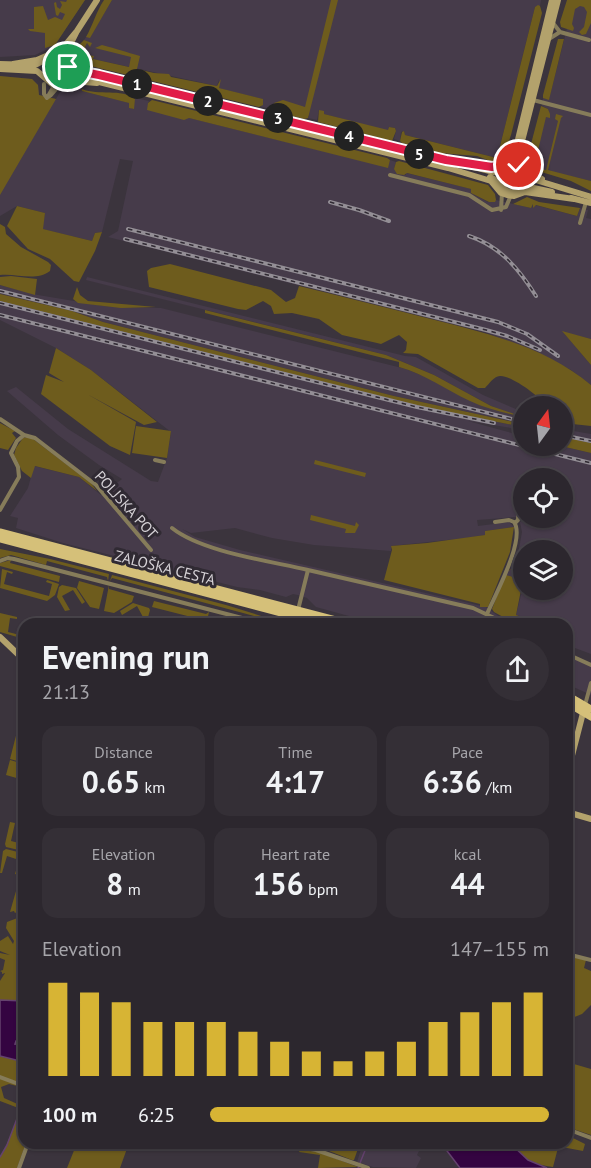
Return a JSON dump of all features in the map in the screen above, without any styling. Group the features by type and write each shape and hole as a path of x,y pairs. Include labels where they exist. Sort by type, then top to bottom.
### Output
{"main road":[{"path":"0,64 31,66 55,55 77,31 97,0"},
{"path":"550,0 552,18 549,39 533,100 520,140 507,165 500,171 496,182 501,193 525,192 576,196"},
{"path":"512,194 520,188 524,177 519,167 520,140 552,18 560,0"},
{"path":"65,78 66,53 75,40 77,31"},
{"path":"13,64 55,55"},
{"path":"55,55 67,65 99,79"},
{"path":"41,63 39,75 44,84 55,86 72,81 92,84 99,79"},
{"path":"0,70 39,75 55,86"},
{"path":"55,86 65,78 80,76 99,79 447,164 491,172 500,171"},
{"path":"520,140 526,167 532,174 550,185"},
{"path":"447,164 519,167"},
{"path":"447,164 496,182 512,194"},
{"path":"507,165 516,169 524,177 576,196"},
{"path":"524,177 589,201"},
{"path":"520,188 576,196"},
{"name":"ZALOŠKA CESTA","path":"0,532 297,617"},
{"name":"ZALOŠKA CESTA","path":"0,539 297,617"},
{"path":"0,637 18,654"},
{"path":"573,699 586,709 591,717"},
{"path":"573,749 586,709"},
{"path":"573,814 591,819"}],"street":[{"path":"552,18 560,32 589,40"},
{"path":"549,39 560,32"},
{"path":"44,84 44,94 47,98 55,86"},
{"path":"533,100 591,115"},
{"path":"390,175 469,195 490,210 503,209"},
{"path":"501,193 503,209"},
{"path":"503,209 512,194"},
{"path":"580,223 589,201"},
{"name":"POLJSKA POT","path":"0,419 16,427 24,435 35,438 96,485 151,550"},
{"path":"0,510 18,481 18,468 11,453 17,441 24,435"},
{"path":"155,460 164,462"},
{"path":"495,522 509,520 513,522"},
{"path":"172,528 190,539 231,552 462,605 495,618"},
{"path":"487,614 512,555 517,538 516,528"},
{"path":"0,561 8,558 14,559 242,618"},
{"path":"297,617 308,570"},
{"path":"573,657 591,665"},
{"path":"586,709 591,683"},
{"path":"573,956 591,960"},
{"path":"0,1077 18,1084"},
{"path":"573,1132 591,1138"},
{"path":"19,1168 26,1149"},
{"path":"310,1149 368,1168"}],"shaded area":[{"path":"0,0 85,0 54,46 35,55 0,57"},
{"path":"67,0 85,0 55,45 45,48 45,33 28,29 34,29 34,7 43,6 48,20 55,17 62,20 65,14 60,12 58,16 56,15 54,3 56,2 60,9 62,5 60,1 66,2"},
{"path":"104,0 112,0 90,38 86,37 99,9"},
{"path":"112,0 541,0 540,6 535,7 497,158 405,135 404,131 401,132 400,141 394,139 395,128 389,127 388,131 324,114 319,110 317,120 273,106 272,109 261,107 262,99 218,88 219,79 217,86 93,59 88,55 85,47 87,43 90,46 91,43 84,40 90,37"},
{"path":"331,0 338,0 308,118 273,111 274,103 283,100 305,107"},
{"path":"567,0 591,0 591,23 586,34 582,35 579,32 584,27 587,12 584,7 580,6 575,9 573,31 561,27 560,22"},
{"path":"574,1 591,6 591,181 532,167 545,117 549,113 548,109 542,106 543,98 549,99"},
{"path":"538,5 542,13 504,156 493,162 477,156 440,153 400,141 404,131 405,135 497,158 535,7"},
{"path":"558,39 564,39 549,100 543,98 543,95"},
{"path":"84,40 92,43 90,47 87,43 85,47 88,55 94,56 93,59 129,67 131,57 95,48 102,45 140,56 137,69 217,86 221,79 219,88 263,99 263,105 259,107 74,62 72,59 74,50"},
{"path":"0,76 32,79 38,85 39,95 56,99 60,92 75,86 82,91 130,103 129,107 133,109 135,98 149,101 148,103 154,109 387,167 390,160 396,162 394,169 406,175 406,173 472,189 471,193 488,202 496,200 531,208 532,204 533,208 535,205 577,216 580,208 588,210 586,218 591,219 591,339 563,332 591,365 591,385 571,370 538,353 487,333 108,237 118,231 133,161 120,159 102,232 95,233 92,241 42,229 45,213 17,206 0,216"},
{"path":"0,76 32,79 38,85 39,95 56,99 0,195"},
{"path":"82,89 129,96 135,99 134,109 129,108 129,103 82,91"},
{"path":"152,100 387,158 390,160 388,168 189,118 184,120 147,110 148,103"},
{"path":"541,106 548,109 550,118 546,117 534,167 546,170 558,121 555,119 556,114 563,116 548,170 591,181 591,191 571,181 538,171 530,164 531,144"},
{"path":"319,110 324,111 324,114 388,130 389,127 395,128 396,131 392,141 318,122"},
{"path":"396,162 488,185 495,194 496,200 489,202 471,193 471,189 407,173 397,174 394,169"},
{"path":"527,197 539,202 580,208 577,216 536,205 533,208 533,204 531,208 513,204"},
{"path":"17,206 45,213 43,229 92,241 95,233 102,232 79,282 74,281 50,259 28,249 7,226"},
{"path":"0,224 5,227 6,234 21,247 48,262 51,265 50,271 32,277 0,275"},
{"path":"170,264 271,290 286,302 295,298 299,286 467,328 511,342 553,360 591,385 591,426 573,424 573,396 536,396 511,379 500,376 492,380 485,388 478,388 418,354 403,353 407,342 399,335 381,344 342,335 319,319 292,313 274,314 271,306 263,301 246,310 149,287 147,271"},
{"path":"0,277 37,279 35,295 0,285"},
{"path":"87,277 416,357 483,395 513,408 513,414 491,406 434,375 386,355 86,280"},
{"path":"0,285 38,295 104,306 161,308 406,369 433,380 476,403 513,415 513,422 394,396 103,322 72,311 0,294"},
{"path":"77,287 80,295 88,301 156,307 121,308 78,303 73,299"},
{"path":"0,294 72,311 103,322 394,396 513,422 513,425 428,408 0,301"},
{"path":"0,301 428,408 513,425 513,428 468,421 513,433 513,456 573,456 573,449 591,453 591,654 573,647 573,618 526,618 516,615 520,600 573,600 573,540 521,540 521,528 573,528 573,468 513,468 513,517 477,520 478,526 509,522 513,527 485,531 485,535 466,538 391,546 391,551 314,545 272,538 235,528 191,533 182,529 195,537 240,550 486,607 501,618 356,618 316,607 307,598 298,595 293,594 286,597 237,587 63,543 16,528 18,518 10,516 28,488 34,466 79,477 101,495 122,479 58,435 7,391 16,387 68,429 151,481 158,482 167,458 171,432 91,370 56,348 0,320"},
{"path":"205,310 386,355 434,375 491,406 513,415 489,409 470,401 427,378 399,367 399,362 205,313"},
{"path":"562,331 591,339 591,365"},
{"path":"56,348 91,370 157,422 144,425 87,394 136,422 130,455 110,446 41,394 46,375 64,382 49,373"},
{"path":"0,423 15,431 12,433 16,438 8,450 0,448"},
{"path":"136,426 171,431 167,458 132,453"},
{"path":"573,431 591,434 591,443 573,439"},
{"path":"23,438 33,439 91,483 97,491 79,477 35,466 31,478 22,471 14,455"},
{"path":"573,439 591,443 591,453 573,449"},
{"path":"315,460 366,473 365,477 314,464"},
{"path":"311,515 355,526 356,522 359,525 355,533 345,533 346,529 310,520"},
{"path":"514,528 510,552 488,607 480,607 480,604 384,580 391,546 485,535 485,531"},
{"path":"0,549 109,574 108,581 107,577 47,561 46,565 11,555 0,558"},
{"path":"11,560 10,563 60,576 59,582 0,566 0,563"},
{"path":"513,568 513,578 506,576 508,571"},
{"path":"513,568 506,575 513,577 513,600 519,600 516,615 525,618 505,618 492,609 507,571"},
{"path":"2,569 13,572 12,574 7,572 4,584 49,596 52,584 46,582 47,580 59,584 55,595 47,601 0,588"},
{"path":"112,575 268,618 254,618 254,616 112,578 110,581"},
{"path":"79,581 104,588 99,609 90,607 77,588"},
{"path":"62,585 76,588 85,602 82,604 73,590 62,596 70,610 65,611 57,597 59,587"},
{"path":"109,585 109,589 134,596 132,602 114,613 104,611"},
{"path":"154,601 206,614 209,612 208,618 195,618 152,607"},
{"path":"133,603 150,610 148,618 141,618 143,617 137,606 122,615 120,611"},
{"path":"0,613 17,617 17,619 10,618 8,632 18,634 18,637 0,632"},
{"path":"573,656 591,663 591,695 573,687"},
{"path":"18,728 18,761 10,759"},
{"path":"10,760 18,762 18,778 6,775"},
{"path":"10,822 15,823 11,841 18,843 18,850 6,847"},
{"path":"6,849 18,852 18,860 7,856 2,873 0,873 3,851"},
{"path":"18,884 18,911 10,912"},
{"path":"18,918 18,1001 0,1000 0,981 5,973 2,974 0,971 3,970 5,960 0,958 0,953 10,955 0,951 0,941 8,936 13,944 14,941 6,928 7,922"},
{"path":"573,957 586,960 584,968 591,971 591,1005 582,1014 573,1018"},
{"path":"0,1000 18,1001 18,1041 15,1044 18,1044 18,1060 0,1056"},
{"path":"0,1056 18,1060 18,1086 9,1084 1,1087 4,1098 18,1104 18,1108 0,1101"},
{"path":"573,1064 591,1069 591,1135 573,1129"},
{"path":"18,1116 18,1149 24,1149 17,1168 0,1168 0,1156"},
{"path":"573,1138 585,1144 583,1151 572,1149"},
{"path":"75,1149 127,1149 120,1168 67,1168"},
{"path":"324,1149 358,1149 352,1160"},
{"path":"361,1149 420,1149 417,1155 421,1158 416,1168 373,1167 357,1162"},
{"path":"446,1149 516,1149 528,1160 547,1168 460,1168"},
{"path":"515,1149 558,1149 553,1167 541,1165"},
{"path":"300,1150 318,1152 358,1167 318,1168 320,1155 299,1152"}],"waterway":[{"path":"0,1157 18,1116"},
{"path":"360,1163 366,1149"}],"railway":[{"path":"330,202 389,221"},
{"path":"128,229 498,322 527,334 558,356"},
{"path":"469,236 490,246 508,260 536,296"},
{"path":"125,239 486,330 540,350"},
{"path":"0,291 513,419"},
{"path":"0,303 417,407 494,423"},
{"path":"0,315 591,463"},
{"path":"573,437 591,441"}],"route":[{"path":"68,67 75,71 446,160 492,167 508,163 519,167 519,165"}]}
